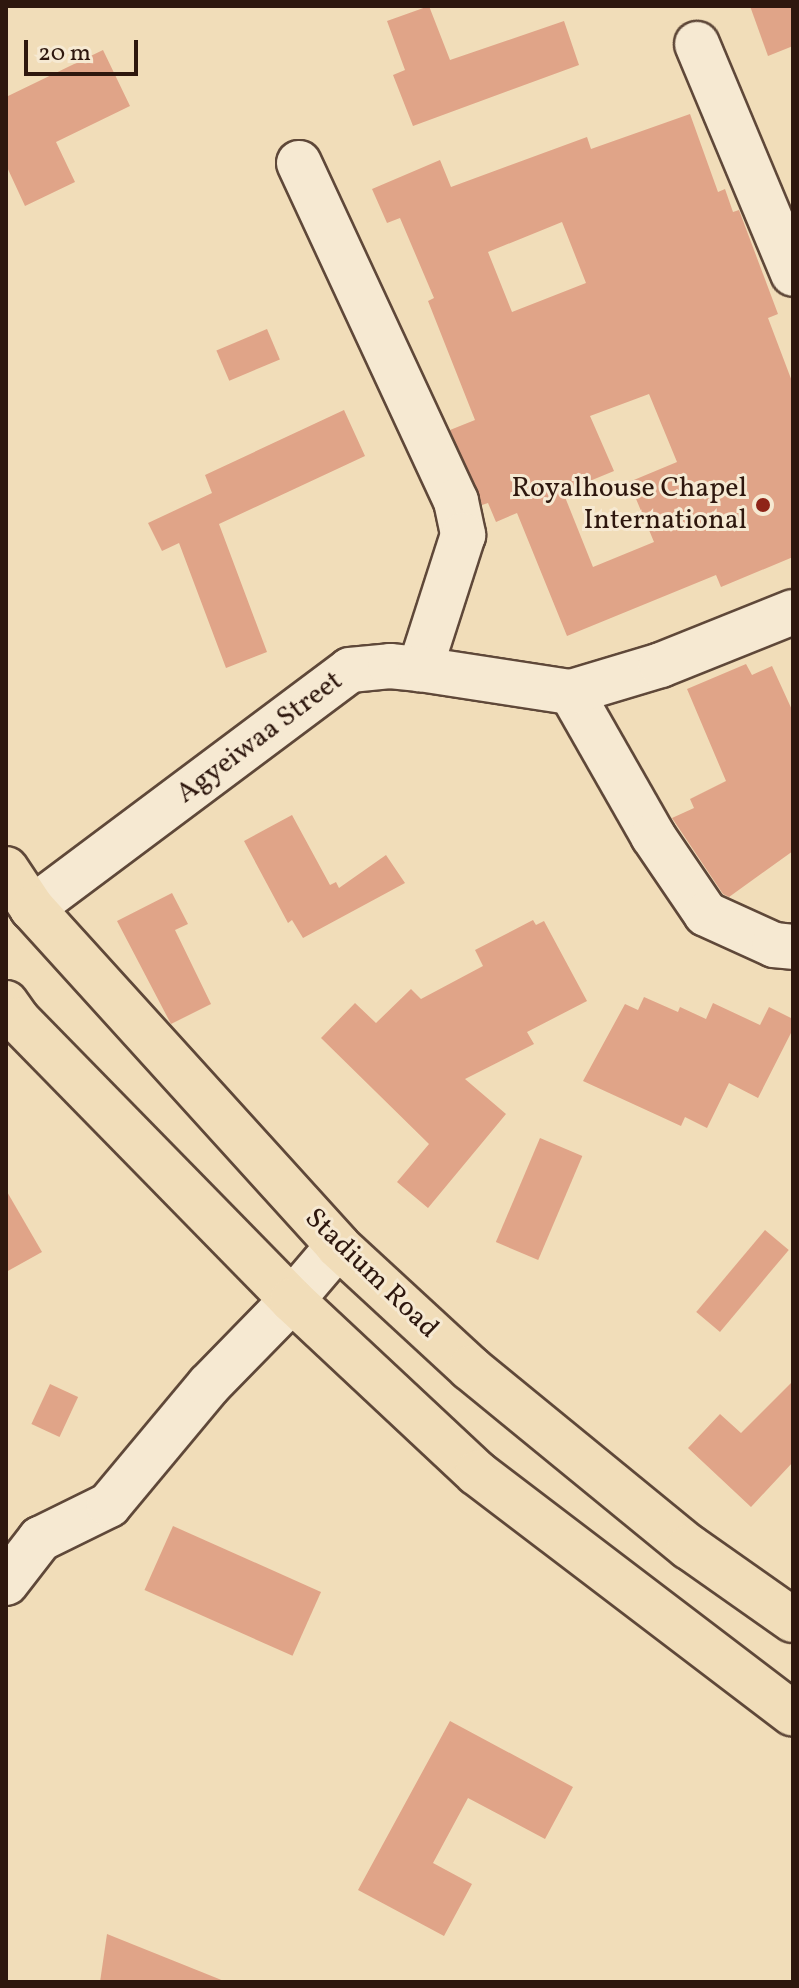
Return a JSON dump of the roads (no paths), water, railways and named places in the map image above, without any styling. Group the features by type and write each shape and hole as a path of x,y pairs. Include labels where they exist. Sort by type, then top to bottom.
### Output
{"main road":[{"name":"Stadium Road","path":"6,869 32,908 338,1246 470,1368 689,1547 793,1620"},
{"path":"6,1003 18,1020 292,1300 477,1473 793,1714"}],"street":[{"path":"697,44 793,274"},
{"path":"299,163 456,501 463,535 420,669"},
{"name":"Agyeiwaa Street","path":"32,908 350,670 390,666 571,692 661,665 793,612"},
{"path":"571,692 653,836 706,914 774,945 793,947"},
{"path":"6,1583 40,1539 109,1505 209,1385 292,1300 338,1246"}],"place":[{"name":"Royalhouse Chapel International","path":"763,505"}]}
